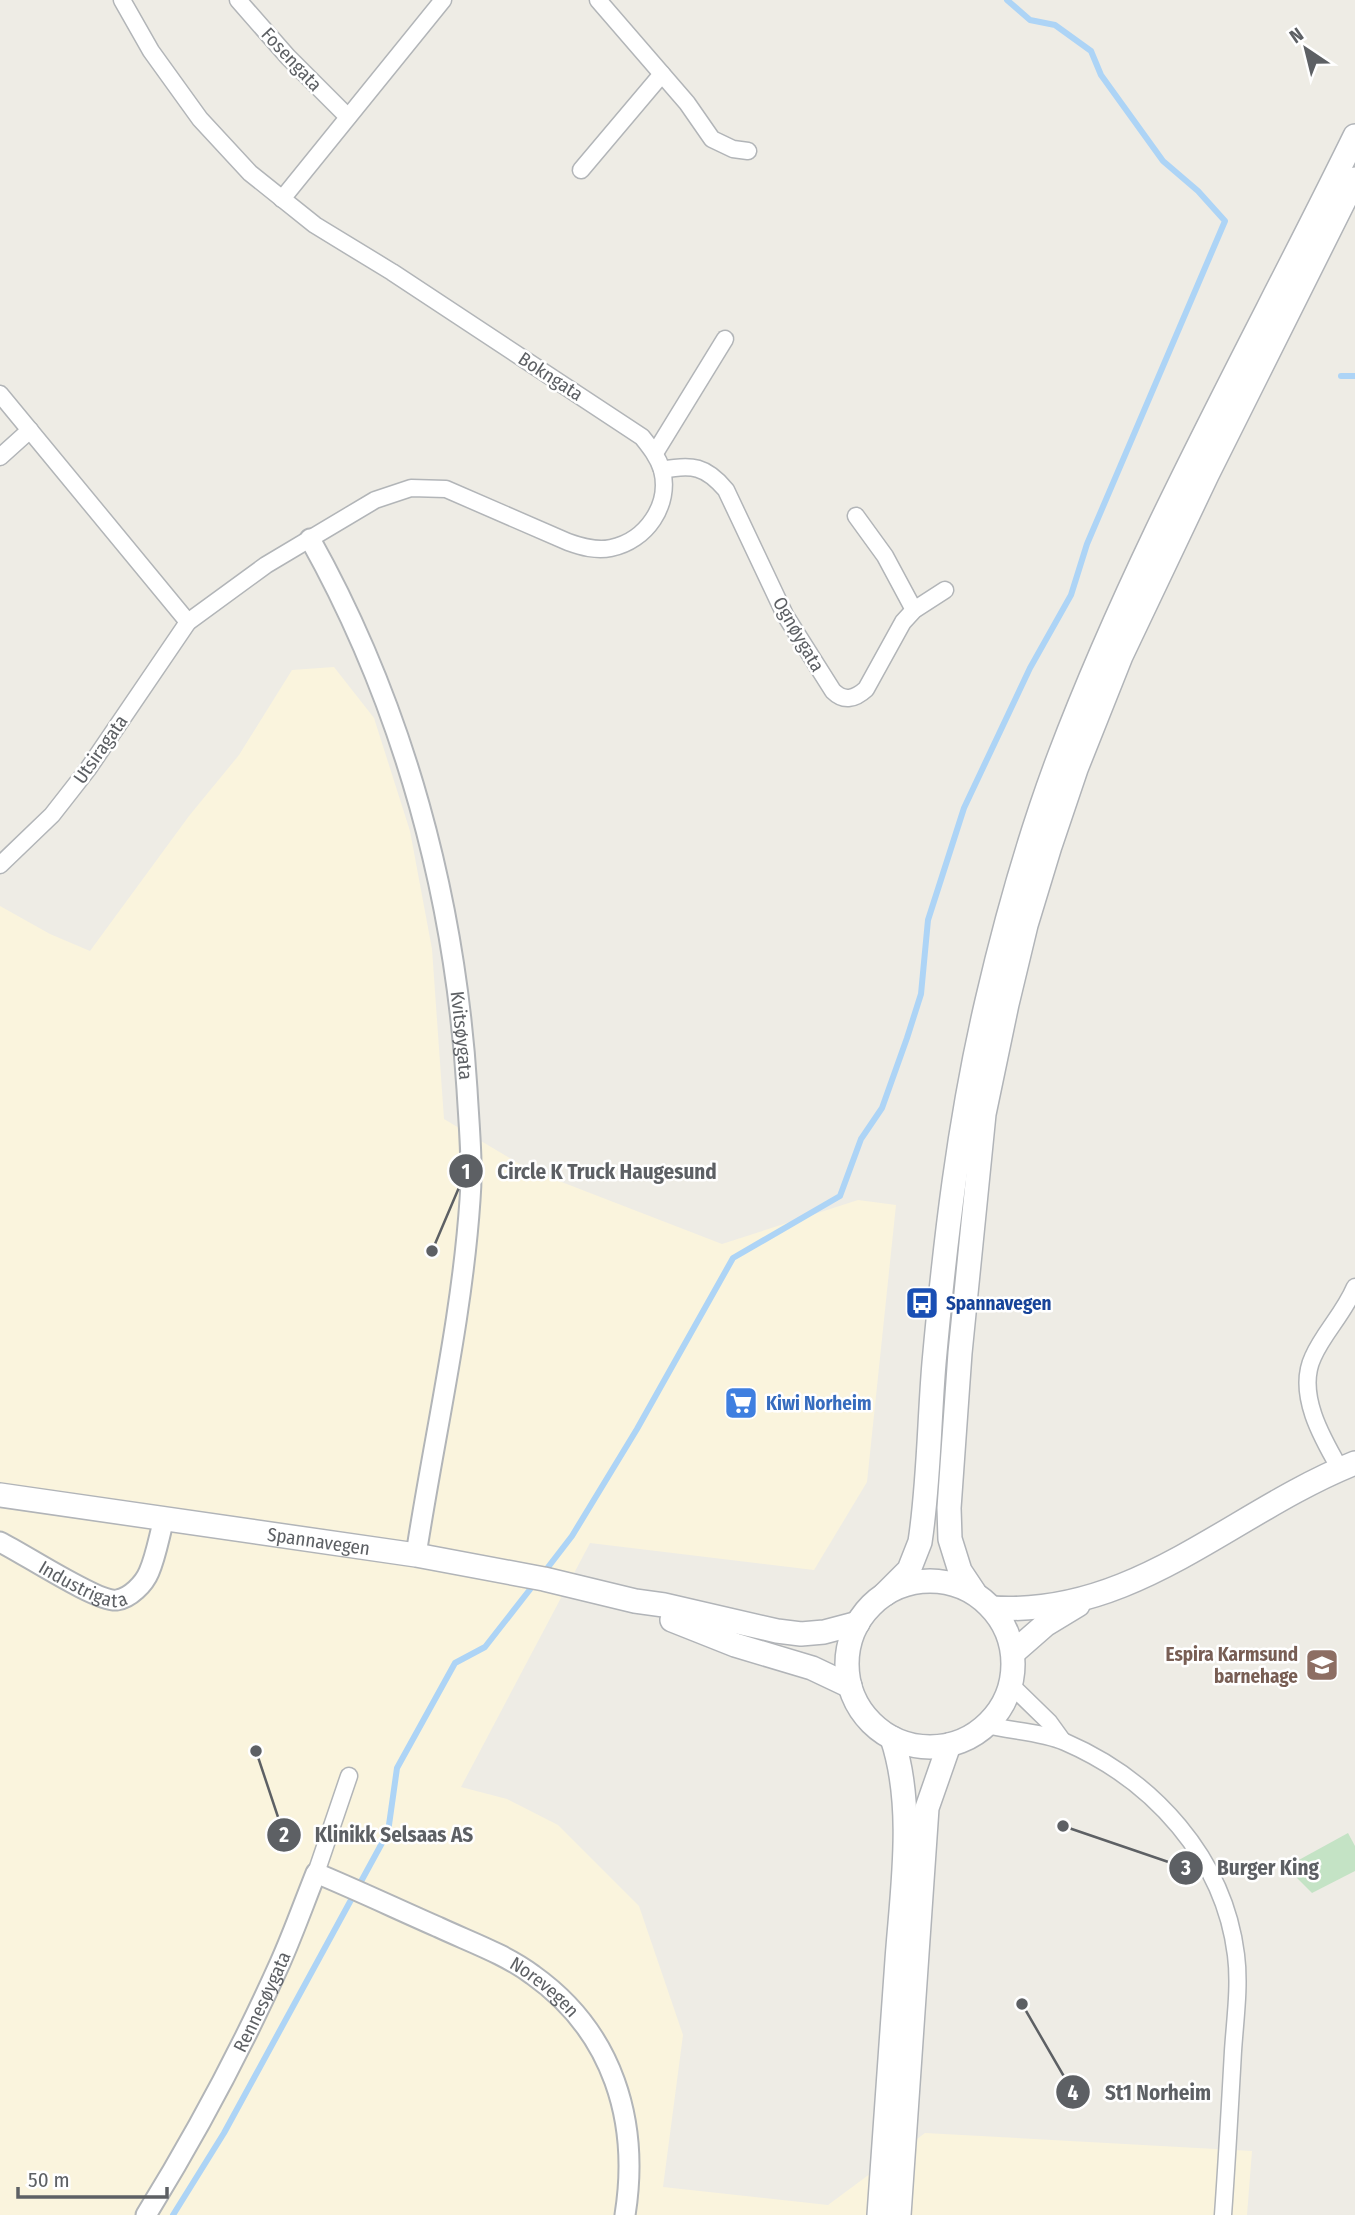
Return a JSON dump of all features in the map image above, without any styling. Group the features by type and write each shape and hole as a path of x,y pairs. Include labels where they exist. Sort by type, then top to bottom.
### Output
{"main road":[{"path":"1355,136 1130,589 1059,759 1006,923 986,1003 957,1151 941,1290 924,1520 920,1542 909,1570 869,1607 858,1623 852,1635 847,1660 854,1699 870,1722 892,1738 920,1747 963,1741 987,1725 1002,1707 1011,1685 1013,1653 1009,1636 992,1608 974,1592 957,1564 950,1539 949,1508 961,1341 984,1114 1026,925 1049,846 1076,769 1127,644 1207,475 1355,179"},
{"path":"992,1608 1045,1606 1099,1594 1125,1585 1186,1557 1284,1497 1347,1466"},
{"name":"Spannavegen","path":"0,1495 416,1555 544,1579 635,1601"},
{"path":"885,1594 898,1587 929,1580 974,1592"},
{"path":"1013,1653 1068,1609 1099,1594"},
{"path":"635,1601 801,1634 824,1632 858,1623"},
{"path":"635,1601 660,1616 736,1645 812,1668 850,1686"},
{"path":"879,2215 901,1914 905,1807 902,1777 892,1738"},
{"path":"899,2215 927,1808 949,1745"}],"street":[{"name":"Bokngata","path":"122,0 151,51 200,119 250,173 315,225 624,423 642,437 655,453 662,470 664,489 660,509 640,534 611,548 588,549 568,542 446,489 411,488 375,500 310,539"},
{"name":"Fosengata","path":"238,0 288,57 348,117"},
{"path":"282,199 443,0"},
{"path":"598,0 662,74 712,139 733,149 748,151"},
{"path":"582,170 662,74"},
{"path":"655,453 724,339"},
{"path":"0,394 188,622"},
{"path":"0,457 30,430"},
{"name":"Ognøygata","path":"662,470 680,466 698,468 714,475 726,490 785,615 839,698 859,696 866,689 903,622 914,610 945,590"},
{"path":"856,516 885,556 914,610"},
{"name":"Utsiragata","path":"0,865 52,815 74,787 188,622 265,565 310,539"},
{"name":"Kvitsøygata","path":"310,539 360,640 406,755 441,894 463,1035 471,1157 465,1260 416,1555"},
{"path":"1347,1466 1323,1440 1309,1397 1308,1375 1312,1359 1343,1313 1355,1287"},
{"name":"Industrigata","path":"0,1542 93,1594 115,1601 136,1590 148,1574 164,1519"},
{"path":"1011,1685 1062,1740"},
{"path":"987,1725 1062,1740 1107,1764 1145,1790 1175,1821 1216,1882 1236,1956 1223,2215"},
{"name":"Rennesøygata","path":"146,2215 180,2160 231,2065 281,1962 316,1873 349,1776"},
{"name":"Norevegen","path":"316,1873 509,1959 551,1988 577,2015 608,2064 626,2118 630,2160 625,2215"}],"shaded area":[{"path":"334,667 374,718 410,831 432,949 444,1119 528,1169 722,1244 858,1200 896,1205 867,1482 814,1570 590,1543 461,1787 507,1799 558,1825 639,1906 683,2035 663,2187 828,2205 925,2133 1252,2151 1247,2215 0,2215 0,906 50,934 90,951 189,816 239,755 292,670"}],"green space":[{"path":"1348,1833 1355,1846 1355,1871 1312,1893 1286,1867"}],"waterway":[{"path":"542,1575 572,1536 637,1429 733,1258 840,1196 861,1139 882,1108 907,1038 921,994 928,920 964,808 1030,668 1071,595 1087,544 1225,221 1198,191 1163,161 1101,75 1091,51 1055,25 1030,20 1007,0"},
{"path":"1341,376 1355,376"},
{"path":"173,2215 224,2133 388,1832 397,1768 455,1663 485,1647 535,1583"}],"place":[{"name":"Circle K Truck Haugesund","path":"432,1251"},
{"name":"Spannavegen","path":"922,1303"},
{"name":"Kiwi Norheim","path":"741,1403"},
{"name":"Espira Karmsund barnehage","path":"1322,1665"},
{"name":"Klinikk Selsaas AS","path":"256,1751"},
{"name":"Burger King","path":"1063,1826"},
{"name":"St1 Norheim","path":"1022,2004"}]}
